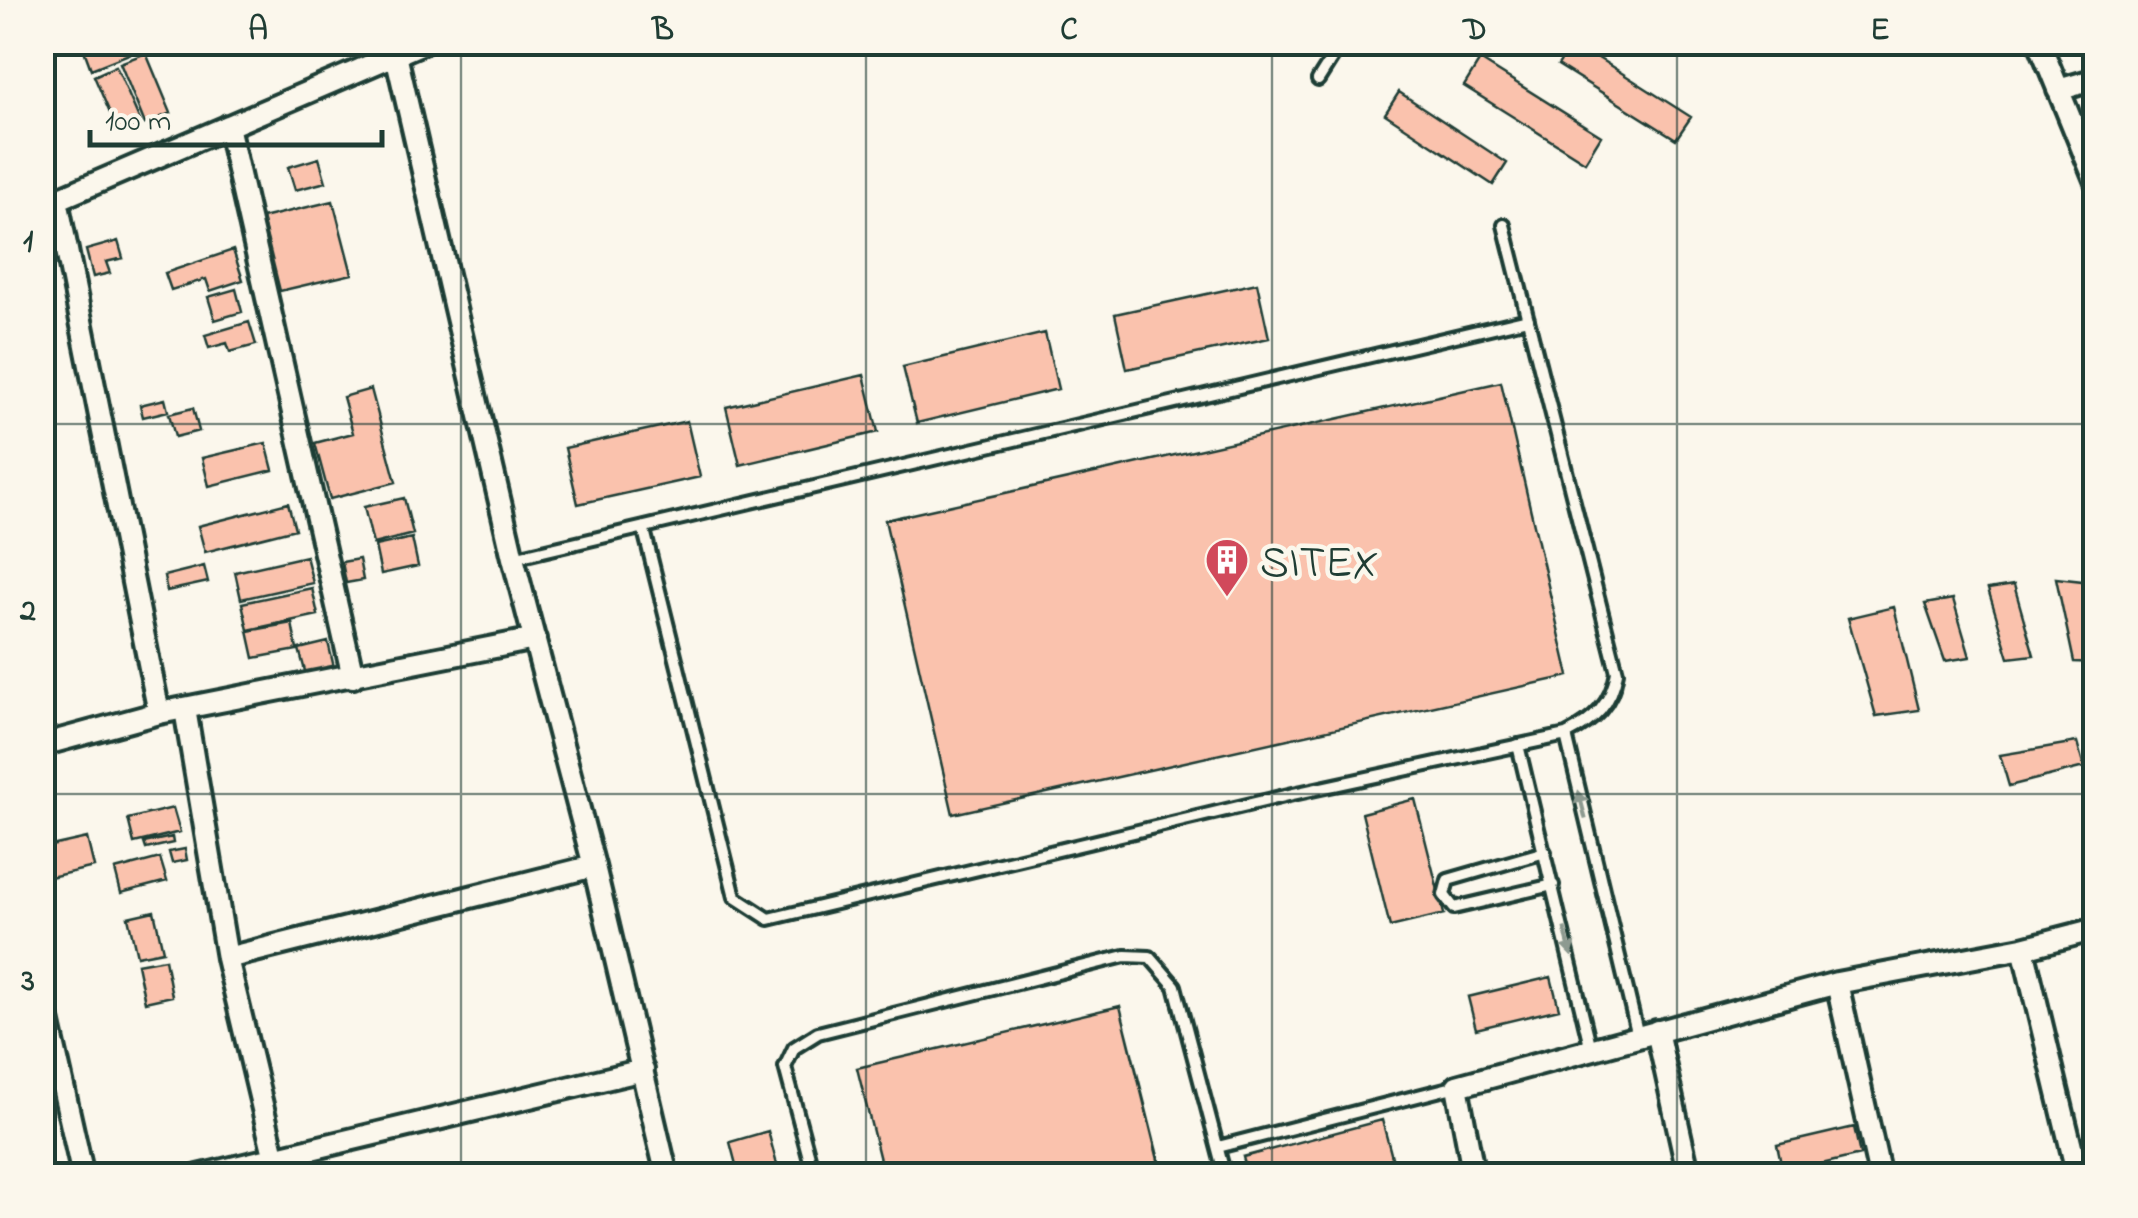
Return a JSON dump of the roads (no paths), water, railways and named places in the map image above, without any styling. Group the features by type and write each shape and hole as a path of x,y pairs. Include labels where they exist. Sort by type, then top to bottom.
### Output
{"street":[{"path":"159,713 50,203 394,48 425,42"},
{"path":"2039,42 2096,182"},
{"path":"394,48 514,558 594,866 667,1176"},
{"path":"2058,90 2096,79"},
{"path":"228,126 352,677"},
{"path":"42,746 159,713 535,638"},
{"path":"186,709 228,958 277,1167"},
{"path":"228,958 594,866"},
{"path":"1474,1176 1456,1086 1837,984 2023,948 2096,929"},
{"path":"2023,948 2078,1176"},
{"path":"1837,984 1880,1176"},
{"path":"42,992 83,1176"},
{"path":"1648,1034 1689,1176"},
{"path":"198,1176 277,1167 643,1070"}],"lane":[{"path":"1318,80 1342,42"},
{"path":"1506,42 1519,50 1532,42"},
{"path":"644,530 735,897 769,918 1566,735 1597,716 1614,690 1617,672 1504,226"},
{"path":"514,558 1528,319"},
{"path":"1566,735 1648,1034"},
{"path":"1518,746 1591,1049"},
{"path":"1545,852 1448,880 1444,895 1454,908 1554,885"},
{"path":"814,1176 786,1066 794,1048 818,1033 1126,956 1150,957 1175,986 1225,1176"},
{"path":"1218,1147 1456,1086"}],"place":[{"name":"SITEX","path":"1227,598"}]}
